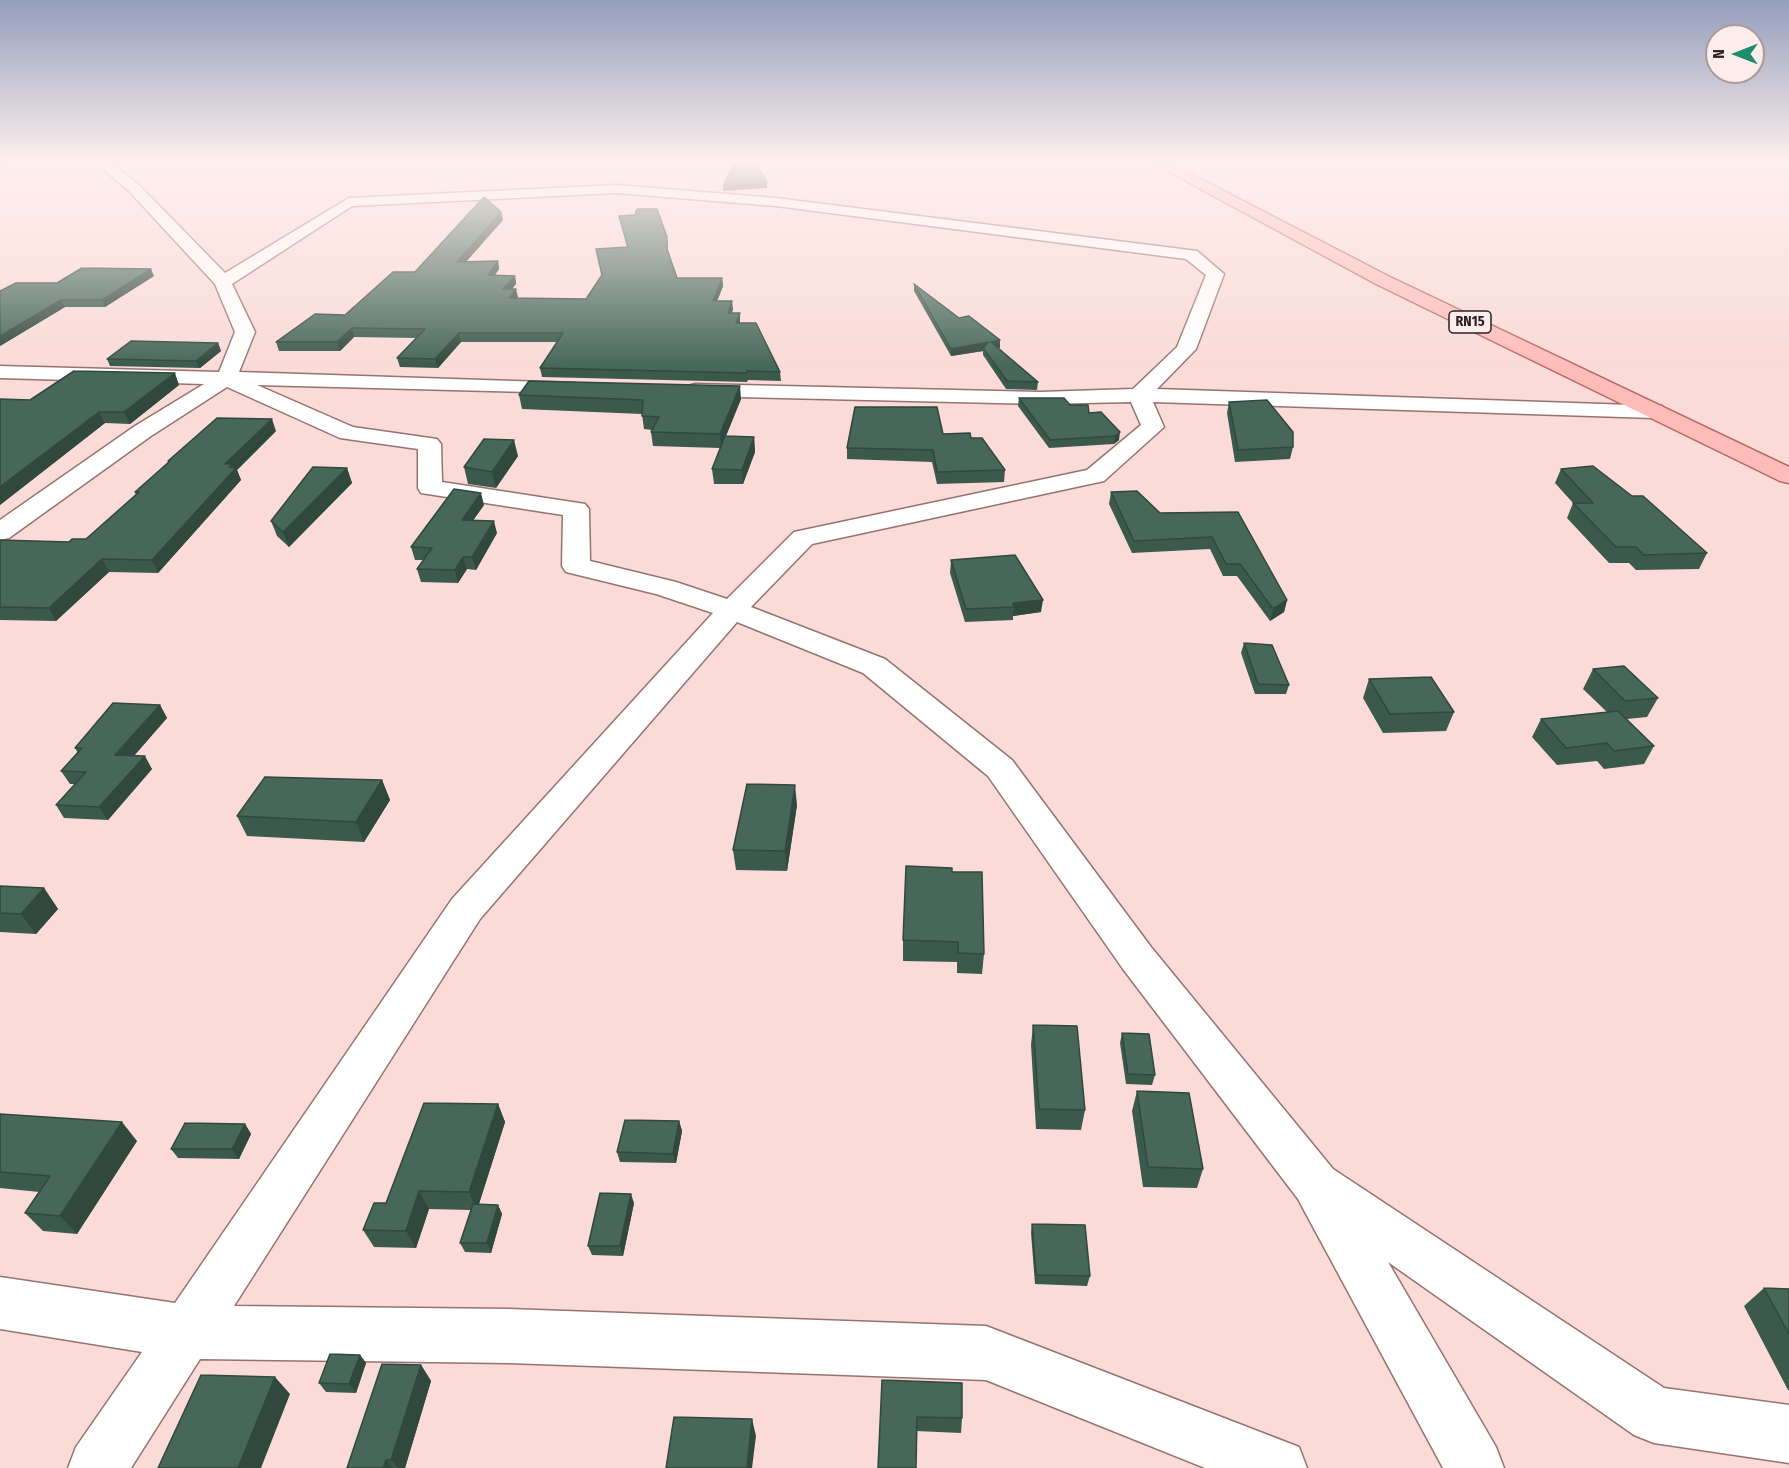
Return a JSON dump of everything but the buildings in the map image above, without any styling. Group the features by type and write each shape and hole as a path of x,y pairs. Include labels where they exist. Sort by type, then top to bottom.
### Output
{"main road":[{"name":"RN15","path":"1285,230 1382,280 1789,476"}],"street":[{"path":"0,532 143,431 226,379 245,332 223,282 173,230"},
{"path":"223,282 306,230"},
{"path":"991,230 1191,255 1215,274 1186,350 1139,395"},
{"path":"0,372 594,388"},
{"path":"226,379 348,433 429,444 430,488 576,509 576,566 666,588 732,610 874,666 1000,768 1137,958 1315,1183 1475,1468"},
{"path":"677,390 1040,398 1139,395 1654,411"},
{"path":"97,1468 466,909 732,610 803,538 1095,476 1153,427 1139,395"},
{"path":"1315,1183 1654,1415 1789,1434"},
{"path":"0,1303 187,1332 509,1336 986,1353 1278,1468"}]}
